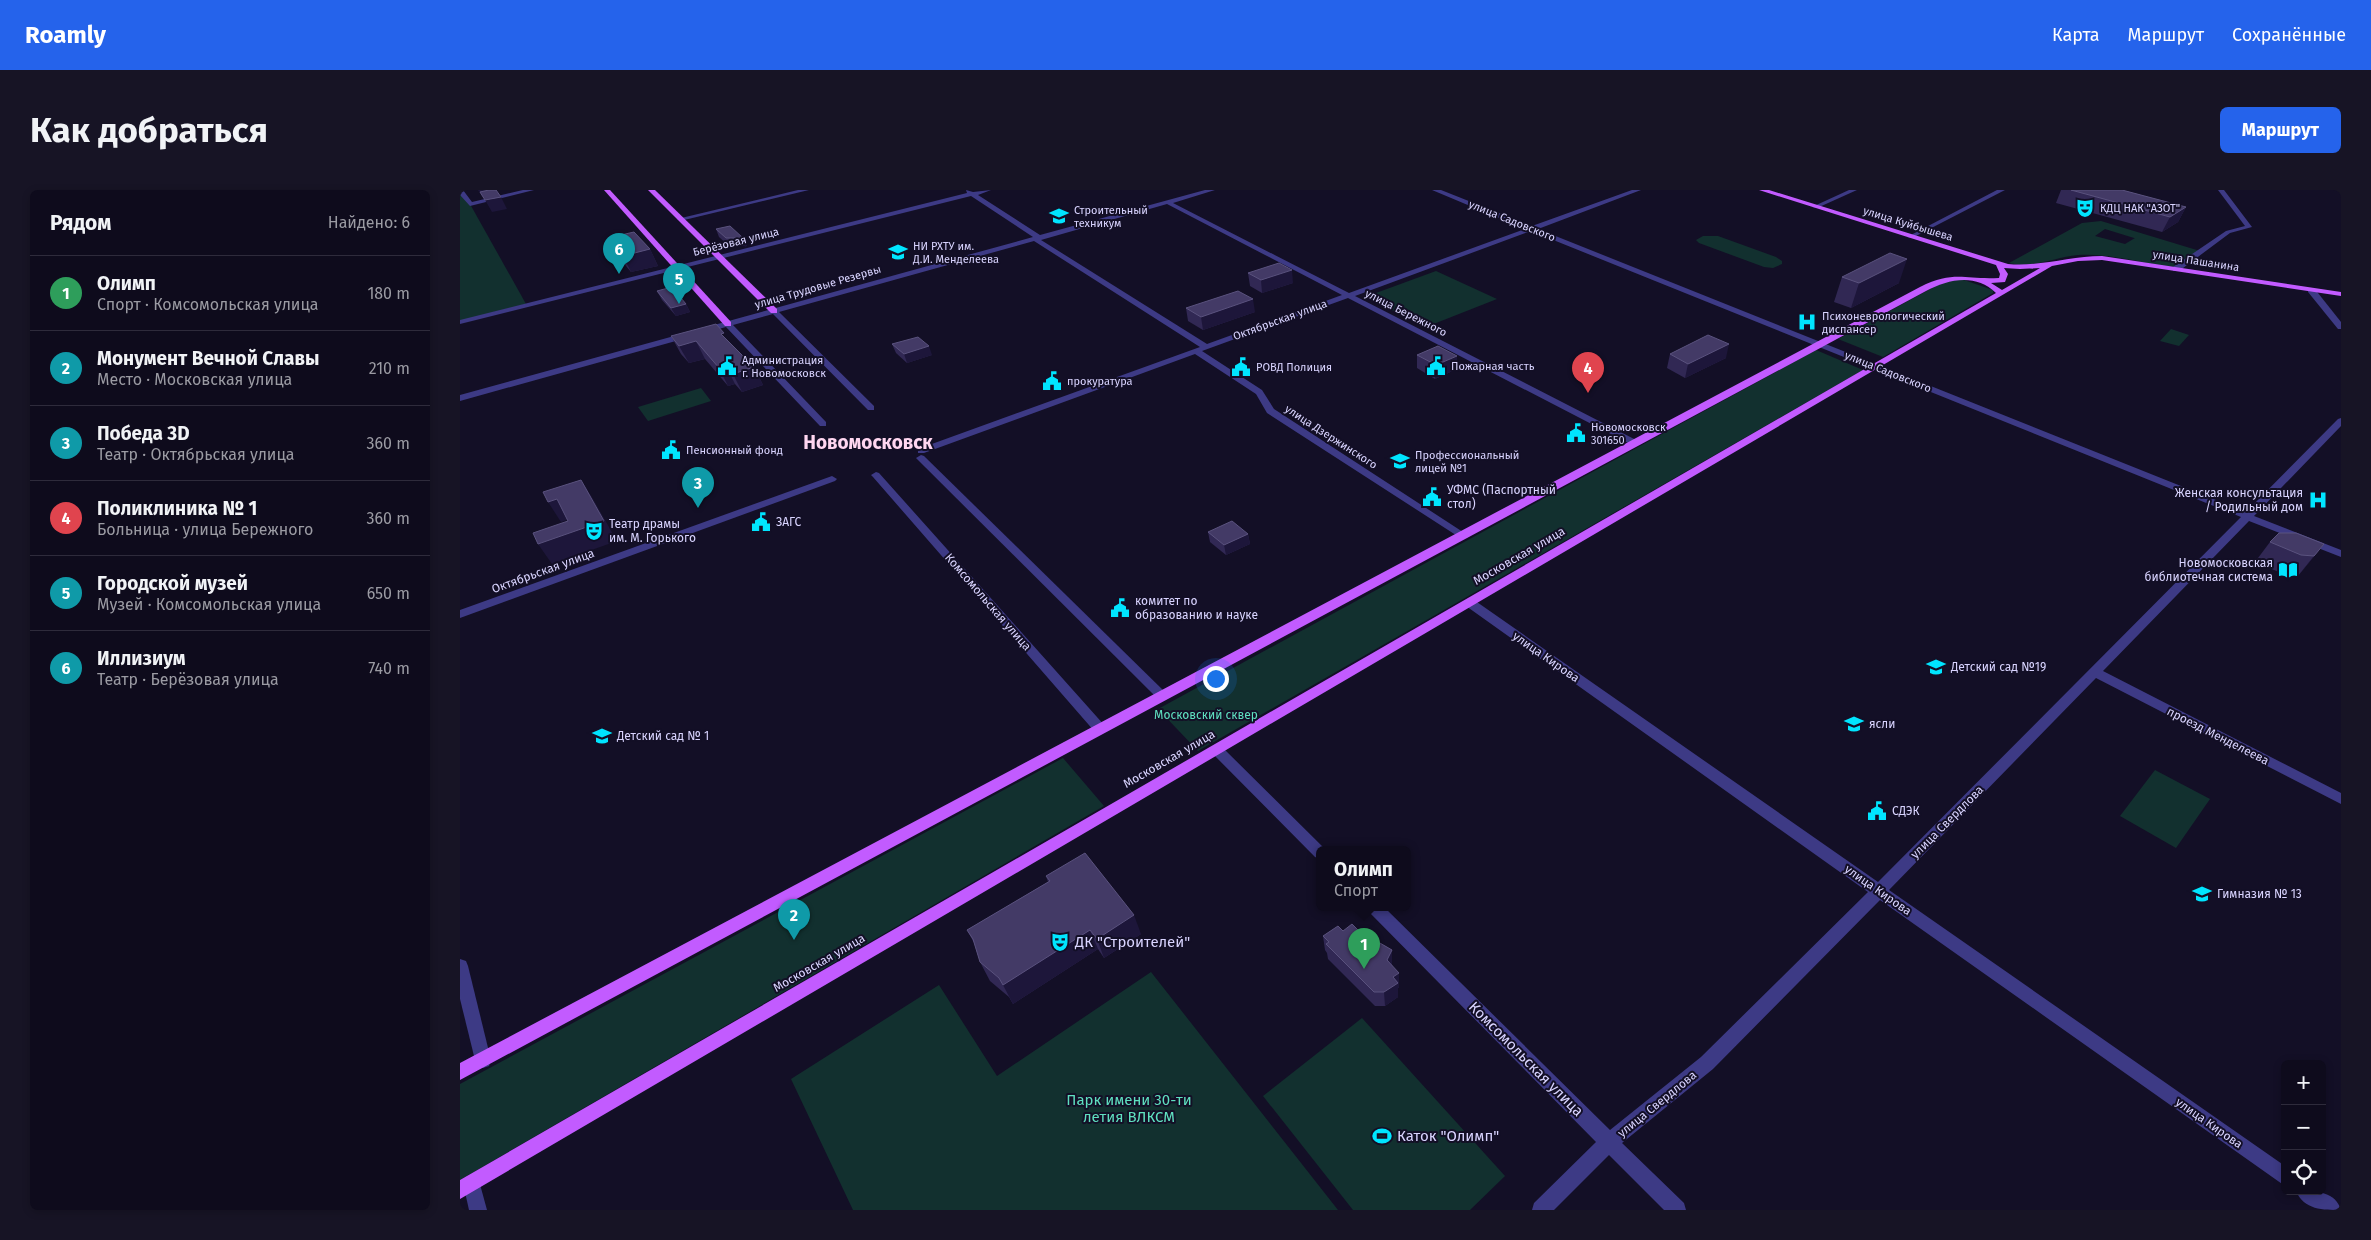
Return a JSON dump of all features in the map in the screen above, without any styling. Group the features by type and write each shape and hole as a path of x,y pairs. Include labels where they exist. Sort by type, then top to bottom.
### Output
{"main road":[{"path":"607,190 728,324"},
{"path":"650,190 721,257 774,311"},
{"name":"улица Куйбышева","path":"1762,190 1999,264 2014,267 2049,266"},
{"name":"улица Пашанина","path":"2049,266 2080,258 2094,257 2341,294"},
{"path":"460,1072 1939,281 1949,278 1995,282 2002,280 2004,274 1999,264"},
{"name":"Московская улица","path":"466,1187 2049,266"},
{"path":"2014,267 2019,274 2016,284"},
{"path":"1969,279 1994,287 2000,293 1997,296"}],"street":[{"path":"460,191 470,204 531,190"},
{"path":"680,219 806,190"},
{"name":"Берёзовая улица","path":"460,322 679,268 969,192 988,190"},
{"name":"улица Трудовые Резервы","path":"460,398 1212,190"},
{"name":"улица Садовского","path":"1435,190 2341,554"},
{"name":"Октябрьская улица","path":"1162,696 921,455 1206,347 1638,190"},
{"path":"1815,207 1854,190"},
{"path":"1910,237 2002,190"},
{"path":"2176,269 2228,232 2249,227 2222,190"},
{"path":"969,192 1206,347"},
{"name":"улица Бережного","path":"1167,202 1635,443"},
{"path":"2310,290 2341,326"},
{"path":"774,311 871,408"},
{"path":"728,324 822,424"},
{"name":"улица Дзержинского","path":"1196,351 1259,392 1270,411 1462,536"},
{"name":"улица Свердлова","path":"1541,1210 1610,1142 1707,1063 2341,421"},
{"name":"Комсомольская улица","path":"876,475 1100,729"},
{"name":"Октябрьская улица","path":"460,614 832,479"},
{"name":"улица Кирова","path":"1470,603 2281,1174"},
{"name":"проезд Менделеева","path":"2094,672 2341,799"},
{"path":"1217,750 1316,849"},
{"name":"Комсомольская улица","path":"1378,911 1677,1210"},
{"path":"460,966 483,1060"},
{"path":"466,1187 478,1210"},
{"path":"2311,1195 2332,1210"}],"green space":[{"path":"460,194 470,204 526,304 460,321"},
{"path":"2101,221 2200,251 2176,267 2090,255 2069,256 2027,265 2009,263 2082,223","holes":["2105,229 2135,238 2125,244 2095,236"]},
{"path":"1703,236 1718,236 1776,257 1782,261 1782,264 1773,268 1764,267 1699,243 1696,240"},
{"path":"1436,271 1497,299 1426,327 1365,297"},
{"path":"1947,280 1964,280 1993,290 1993,293 1883,357 1838,339"},
{"path":"2171,329 2189,335 2179,346 2160,341"},
{"name":"Московский сквер","path":"1816,350 1863,370 1198,751 1158,709"},
{"path":"701,388 711,401 648,421 638,407"},
{"path":"1063,758 1104,806 460,1180 460,1084"},
{"path":"2155,770 2210,799 2176,848 2120,816"},
{"name":"Парк имени 30-ти летия ВЛКСМ","path":"1151,972 1338,1210 853,1210 791,1079 939,985 997,1076"},
{"name":"Каток \"Олимп\"","path":"1362,1018 1505,1176 1470,1210 1353,1210 1263,1096"}],"building":[{"path":"496,190 501,197 485,200 480,192"},
{"path":"2071,190 2122,190 2186,207 2170,217"},
{"path":"730,226 743,238 726,238 716,229"},
{"path":"634,232 650,249 623,256 608,238"},
{"path":"1890,253 1907,259 1859,283 1842,277"},
{"path":"1279,263 1292,270 1261,280 1248,273"},
{"path":"672,287 686,304 671,308 657,291"},
{"path":"1238,291 1253,299 1201,317 1186,308"},
{"path":"716,324 724,333 721,334 754,367 733,374 726,366 719,368 696,341 679,346 671,336"},
{"path":"1708,335 1729,344 1688,364 1670,354"},
{"path":"918,337 929,346 904,354 892,344"},
{"path":"1438,346 1457,356 1436,365 1417,355"},
{"path":"581,480 604,521 538,544 533,533 568,521 557,499 548,502 543,492"},
{"path":"1232,521 1248,534 1224,545 1208,532"},
{"path":"2279,533 2296,533 2324,544 2314,556 2301,555 2270,542"},
{"name":"ДК \"Строителей\"","path":"1085,853 1134,915 1097,939 1090,930 1003,985 999,978 980,962 973,939 967,930 1050,881 1046,876"},
{"path":"1352,924 1359,931 1392,950 1387,960 1399,973 1393,977 1398,983 1384,992 1374,992 1326,944 1329,942 1323,936 1338,926 1343,931"}],"place":[{"name":"КДЦ НАК \"АЗОТ\"","path":"2085,208"},
{"name":"Строительный техникум","path":"1059,216"},
{"name":"НИ РХТУ им. Д.И. Менделеева","path":"898,252"},
{"name":"Иллизиум","path":"619,274"},
{"name":"Городской музей","path":"679,304"},
{"name":"Психоневрологический диспансер","path":"1807,322"},
{"name":"Администрация г. Новомосковск","path":"727,366"},
{"name":"Пожарная часть","path":"1436,366"},
{"name":"РОВД Полиция","path":"1241,367"},
{"name":"прокуратура","path":"1052,381"},
{"name":"Поликлиника № 1","path":"1588,393"},
{"name":"Новомосковск 301650","path":"1576,433"},
{"name":"Пенсионный фонд","path":"671,450"},
{"name":"Профессиональный лицей №1","path":"1400,461"},
{"name":"УФМС (Паспортный стол)","path":"1432,497"},
{"name":"Женская консультация / Родильный дом","path":"2318,500"},
{"name":"Победа 3D","path":"698,508"},
{"name":"ЗАГС","path":"761,522"},
{"name":"Театр драмы им. М. Горького","path":"594,531"},
{"name":"Новомосковская библиотечная система","path":"2288,570"},
{"name":"комитет по образованию и науке","path":"1120,608"},
{"name":"Детский сад №19","path":"1936,667"},
{"name":"ясли","path":"1854,724"},
{"name":"Детский сад № 1","path":"602,736"},
{"name":"СДЭК","path":"1877,811"},
{"name":"Гимназия № 13","path":"2202,894"},
{"name":"Монумент Вечной Славы","path":"794,940"},
{"name":"ДК \"Строителей\"","path":"1060,942"},
{"name":"Олимп","path":"1364,969"},
{"name":"Каток \"Олимп\"","path":"1382,1136"}],"district":[{"name":"Новомосковск","path":"868,442"}]}
